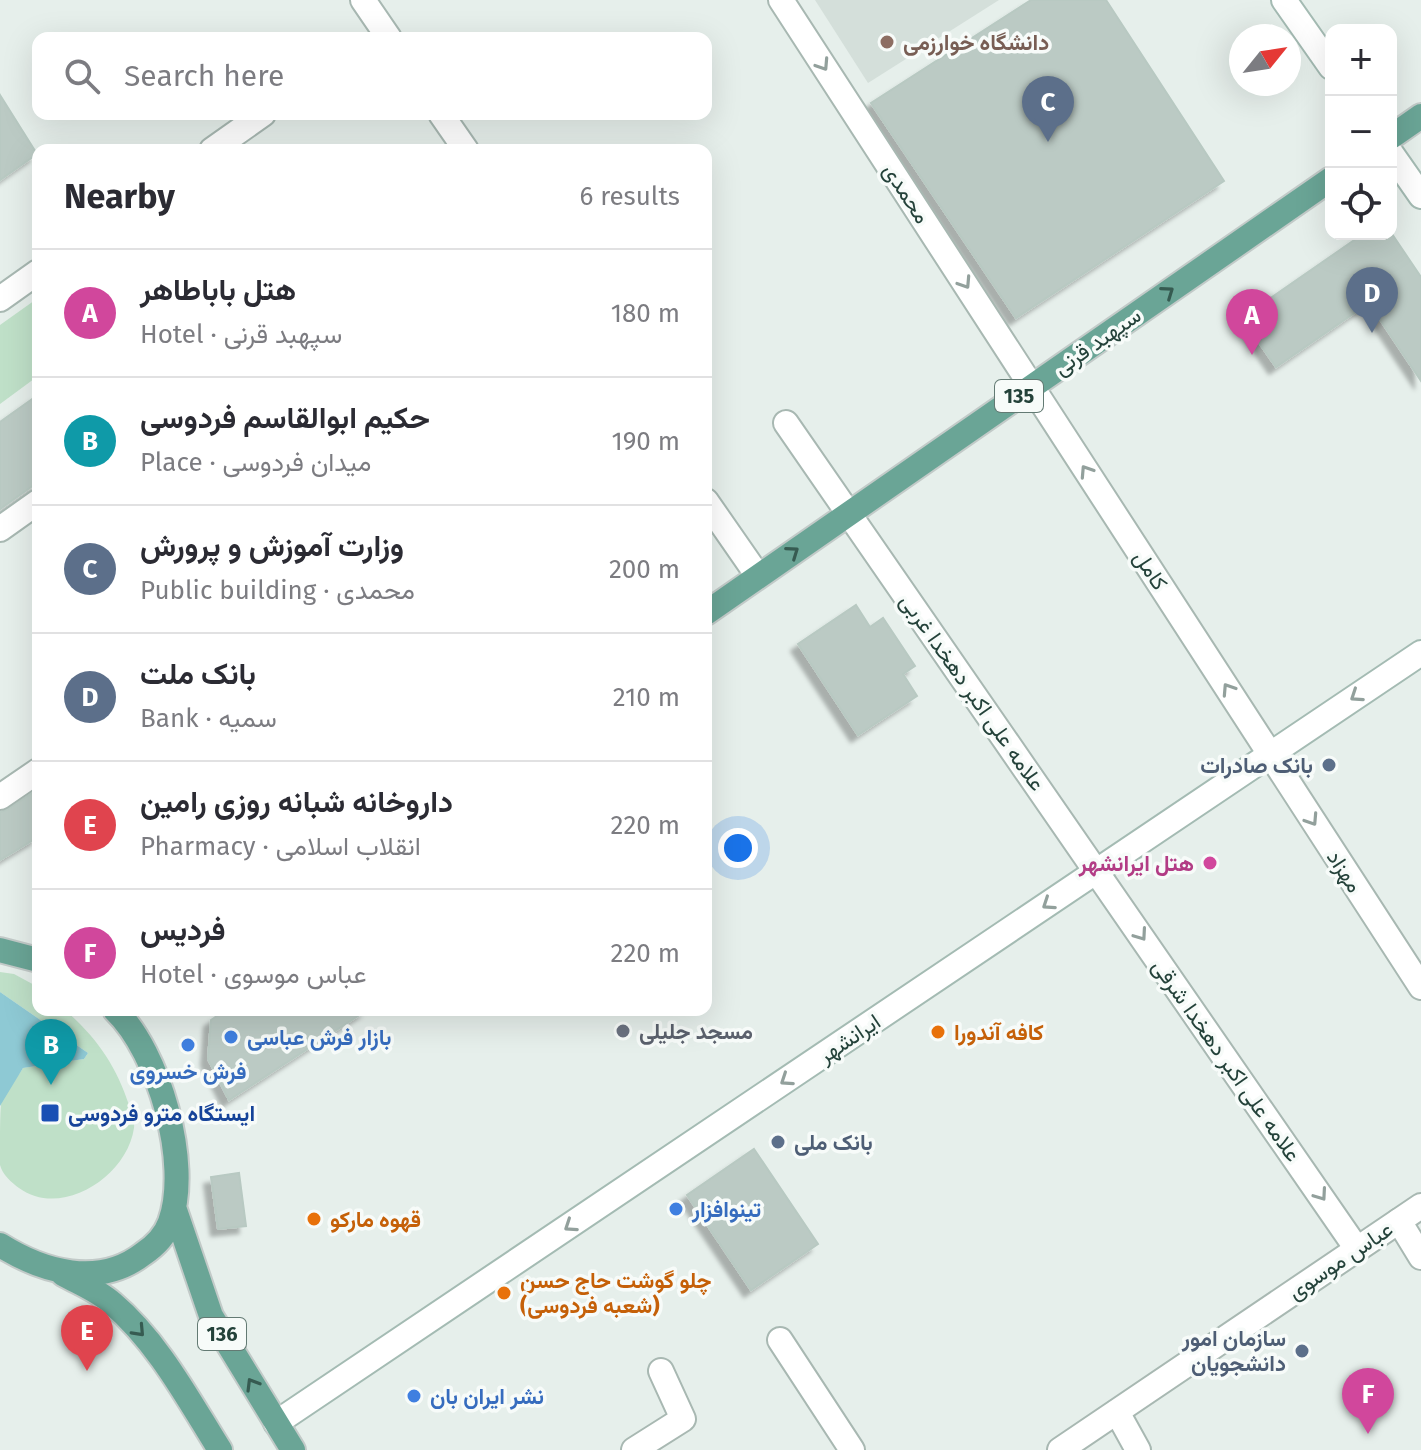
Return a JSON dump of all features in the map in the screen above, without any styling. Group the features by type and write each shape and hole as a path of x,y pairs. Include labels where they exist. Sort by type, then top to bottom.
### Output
{"main road":[{"path":"1397,133 1421,116"},
{"name":"سپهبد قرنی","path":"712,609 1325,183"},
{"path":"2,948 32,958"},
{"path":"54,1269 99,1274 112,1271 145,1253 162,1237 170,1223 176,1168 173,1137 157,1079 126,1016"},
{"name":"136","path":"174,1207 211,1316 293,1450"},
{"path":"0,1245 54,1269 110,1301 145,1335 220,1450"}],"street":[{"path":"363,0 379,32"},
{"name":"محمدی","path":"781,0 1031,387"},
{"path":"1284,0 1325,58"},
{"path":"220,144 254,120"},
{"path":"445,120 462,144"},
{"path":"1397,162 1421,196"},
{"path":"0,299 32,276"},
{"name":"کامل","path":"1031,387 1270,754"},
{"name":"علامه علی اکبر دهخدا غربی","path":"786,423 1097,871"},
{"path":"0,529 32,506"},
{"path":"712,510 758,576"},
{"name":"ایرانشهر","path":"276,1423 1421,653"},
{"name":"مهزاد","path":"1270,754 1421,987"},
{"path":"0,797 32,775"},
{"name":"علامه علی اکبر دهخدا شرقی","path":"1097,871 1357,1249"},
{"name":"عباس موسوی","path":"1060,1450 1421,1206"},
{"path":"1399,1221 1421,1257"},
{"path":"780,1340 852,1450"},
{"path":"634,1450 683,1419 661,1371"},
{"path":"1117,1412 1138,1450"}],"shaded area":[{"name":"دانشگاه خوارزمی","path":"815,0 999,0 868,83"}],"green space":[{"path":"32,302 32,380 0,404 0,325"},
{"path":"0,972 14,974 32,984 32,1014 0,992"},
{"path":"35,1016 71,1016 104,1053 132,1113 134,1128 129,1146 106,1177 90,1188 54,1199 36,1196 13,1184 0,1165 1,1104 23,1068 84,1059 88,1053"}],"water":[{"path":"0,992 88,1053 84,1059 23,1068 0,1106"}],"building":[{"path":"1031,0 1106,0 1224,181 1016,318 871,103"},
{"path":"0,95 32,146 32,158 0,180"},
{"path":"1354,240 1396,240 1421,277 1421,381 1369,303 1276,367 1242,318"},
{"path":"32,399 32,486 0,509 0,422"},
{"path":"856,605 870,627 883,618 915,666 903,674 917,696 858,735 798,644"},
{"path":"32,793 32,841 0,860 0,812"},
{"path":"217,1016 358,1016 229,1100 208,1059 211,1020"},
{"path":"754,1149 818,1244 751,1290 687,1195"},
{"path":"239,1173 246,1226 218,1229 211,1177"}],"place":[{"name":"دانشگاه خوارزمی","path":"887,42"},
{"name":"وزارت آموزش و پرورش","path":"1048,142"},
{"name":"بانک ملت","path":"1372,333"},
{"name":"هتل باباطاهر","path":"1252,355"},
{"name":"بانک صادرات","path":"1329,765"},
{"name":"هتل ایرانشهر","path":"1210,863"},
{"name":"مسجد جلیلی","path":"623,1031"},
{"name":"کافه آندورا","path":"938,1032"},
{"name":"بازار فرش عباسی","path":"231,1037"},
{"name":"فرش خسروی","path":"188,1045"},
{"name":"حکیم ابوالقاسم فردوسی","path":"51,1085"},
{"name":"ایستگاه مترو فردوسی","path":"50,1113"},
{"name":"بانک ملی","path":"778,1142"},
{"name":"تینوافزار","path":"676,1209"},
{"name":"قهوه مارکو","path":"314,1219"},
{"name":"چلو گوشت حاج حسن (شعبه فردوسی)","path":"504,1293"},
{"name":"سازمان امور دانشجویان","path":"1302,1351"},
{"name":"داروخانه شبانه روزی رامین","path":"87,1371"},
{"name":"نشر ایران بان","path":"414,1396"},
{"name":"فردیس","path":"1368,1434"}]}
